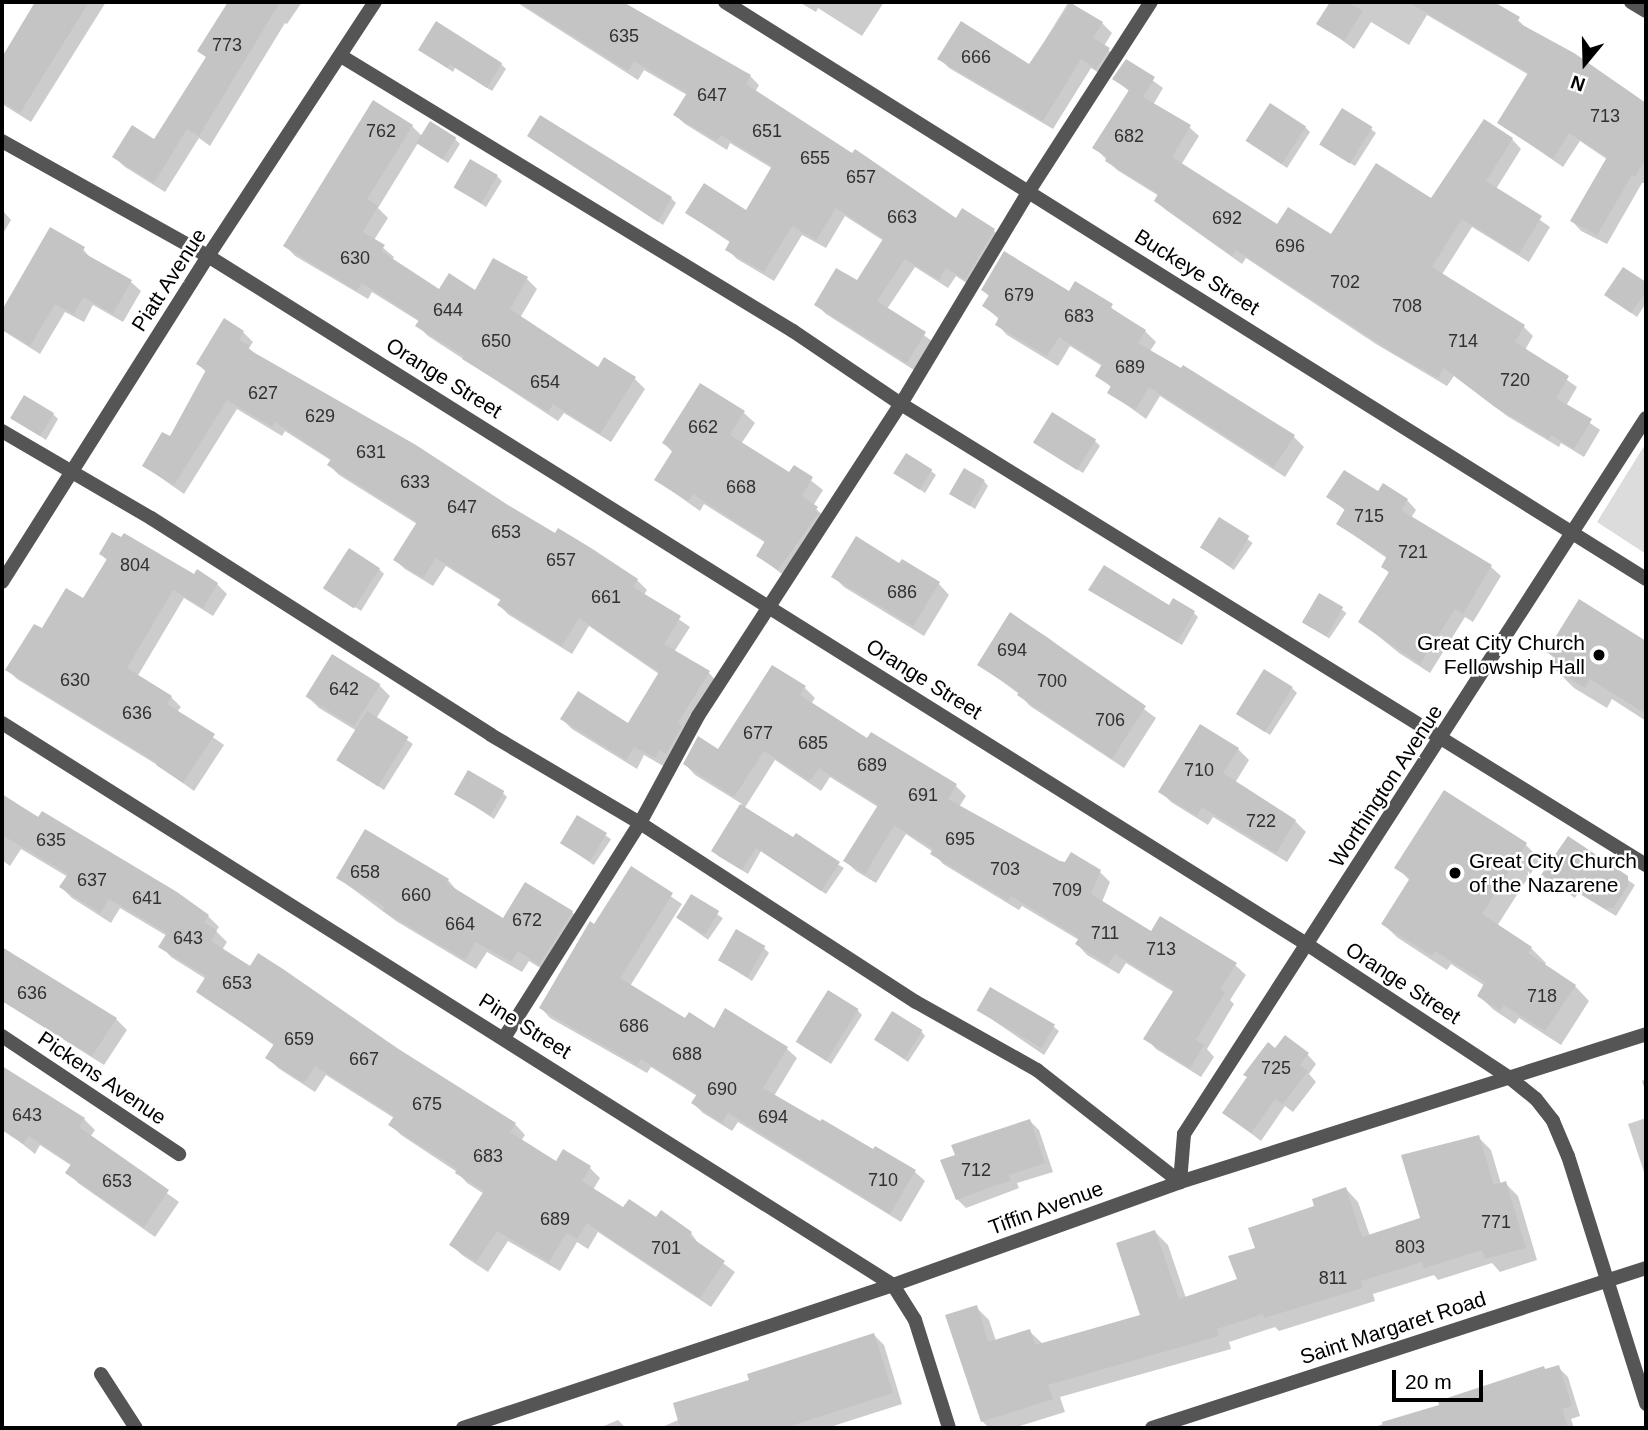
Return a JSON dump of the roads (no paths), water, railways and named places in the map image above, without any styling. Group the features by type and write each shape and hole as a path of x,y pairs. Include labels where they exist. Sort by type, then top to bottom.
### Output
{"street":[{"name":"Piatt Avenue","path":"2,582 208,256 374,2"},
{"name":"Buckeye Street","path":"725,2 1646,579"},
{"path":"504,1038 640,823 698,716 771,608 901,404 1028,191 1150,2"},
{"path":"1630,2 1646,12"},
{"path":"341,56 793,331 901,404 1646,865"},
{"name":"Orange Street","path":"2,141 208,256 1308,945 1510,1078 1535,1099 1553,1121 1568,1156 1646,1404"},
{"name":"Worthington Avenue","path":"1180,1182 1184,1134 1646,418"},
{"path":"2,431 72,471 491,735 640,823 916,1002 1037,1070 1180,1182"},
{"name":"Pine Street","path":"2,723 893,1284 915,1320 949,1428"},
{"name":"Tiffin Avenue","path":"463,1428 893,1284 1180,1182 1646,1034"},
{"name":"Pickens Avenue","path":"2,1036 179,1154"},
{"name":"Saint Margaret Road","path":"1152,1428 1646,1268"},
{"path":"102,1374 136,1428"}],"place":[{"name":"Great City Church Fellowship Hall","path":"1599,655"},
{"name":"Great City Church of the Nazarene","path":"1455,873"}]}
